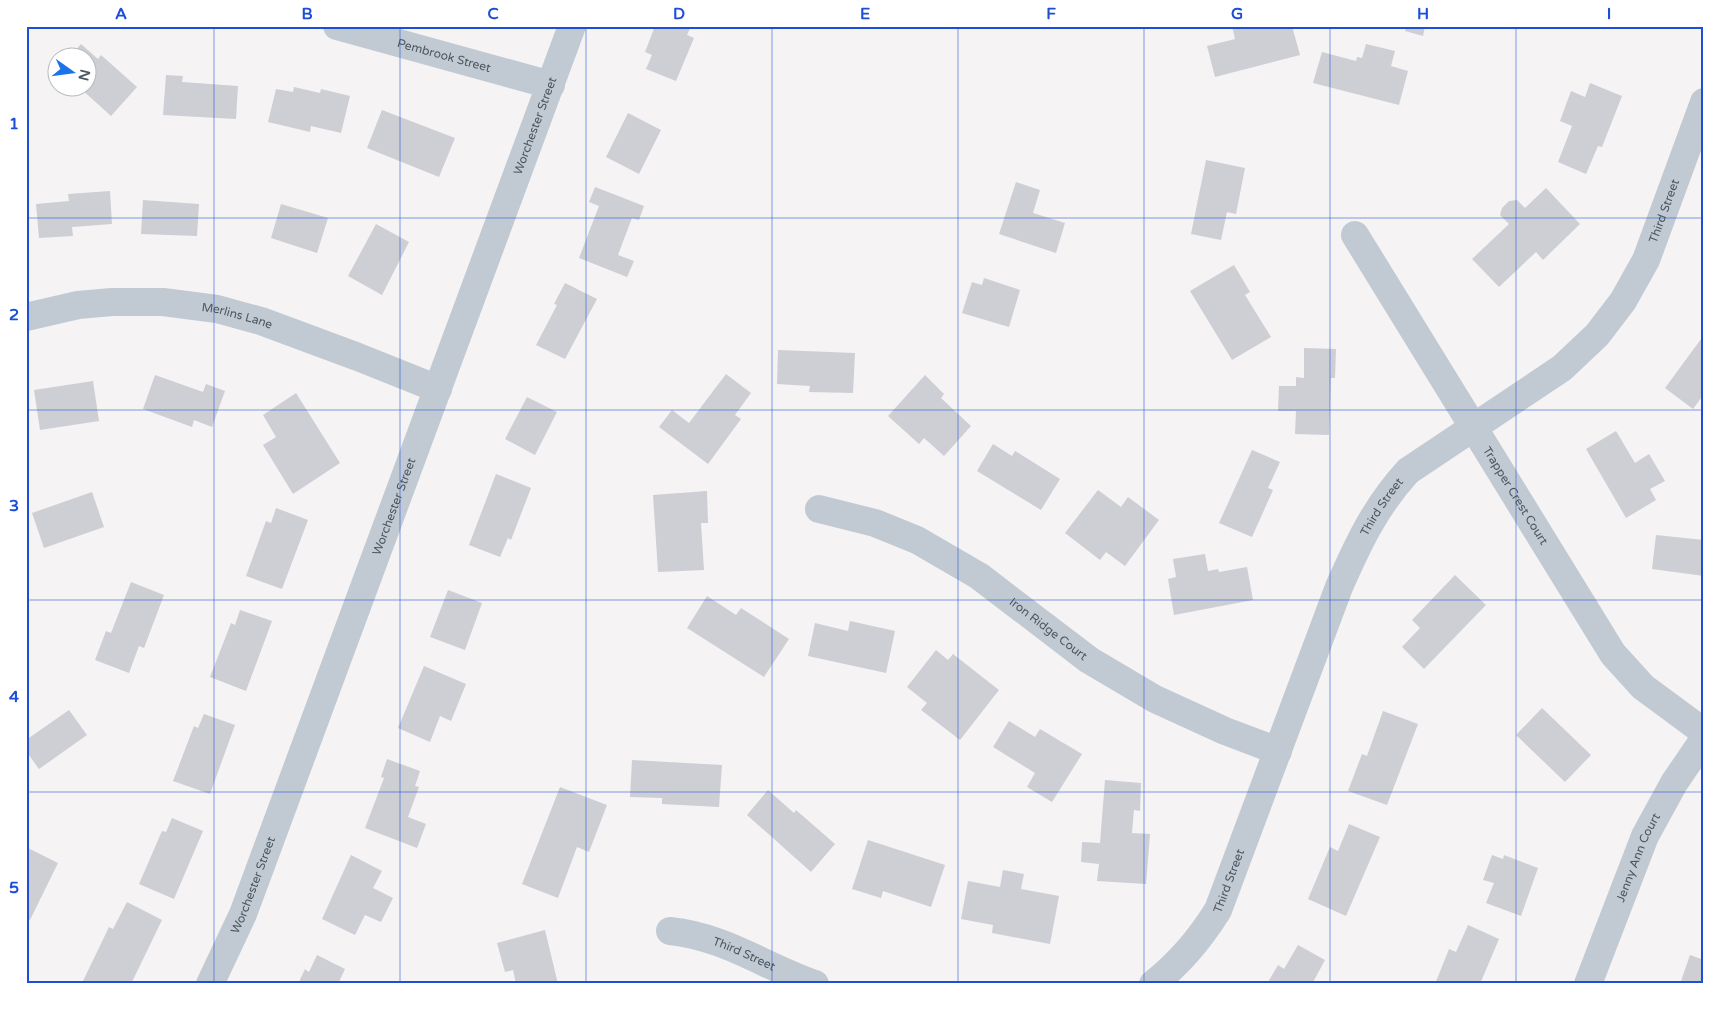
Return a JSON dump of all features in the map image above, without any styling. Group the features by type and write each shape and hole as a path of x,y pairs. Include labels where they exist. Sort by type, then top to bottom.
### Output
{"street":[{"name":"Pembrook Street","path":"337,26 552,84"},
{"name":"Worchester Street","path":"210,984 242,914 572,26"},
{"name":"Third Street","path":"1152,984 1170,970 1198,941 1218,910 1339,588 1360,539 1387,494 1408,472 1562,368 1597,334 1623,301 1646,260 1704,102"},
{"name":"Trapper Crest Court","path":"1355,235 1613,654 1643,687 1704,732"},
{"name":"Merlins Lane","path":"26,317 78,305 112,302 163,302 217,309 261,321 358,356 438,389"},
{"name":"Iron Ridge Court","path":"819,509 875,523 916,540 979,576 1090,660 1155,699 1225,731 1278,751"},
{"name":"Jenny Ann Court","path":"1588,984 1645,836 1674,783 1704,738"},
{"name":"Third Street","path":"670,931 689,933 727,944 789,975 815,984"}],"building":[{"path":"655,26 691,26 687,35 694,38 676,81 646,69 652,55 645,52"},
{"path":"1232,26 1292,26 1300,55 1215,77 1207,46 1235,39"},
{"path":"1407,26 1425,26 1423,36 1405,31"},
{"path":"81,44 86,48 78,48"},
{"path":"1366,44 1395,51 1391,66 1408,71 1399,105 1313,83 1322,52 1356,61 1357,57 1362,58"},
{"path":"101,55 137,87 111,116 91,98 98,98 98,59"},
{"path":"166,75 183,76 182,82 238,86 236,119 163,115"},
{"path":"1590,83 1622,96 1602,147 1598,146 1586,174 1558,162 1572,126 1560,121 1571,91 1585,97"},
{"path":"294,87 320,93 321,89 350,96 341,133 311,126 310,132 268,122 276,89 293,92"},
{"path":"382,110 455,138 439,177 367,148"},
{"path":"628,113 661,130 639,174 606,157"},
{"path":"1206,160 1245,168 1236,214 1227,212 1221,240 1191,234"},
{"path":"1016,182 1040,190 1033,213 1065,223 1056,253 999,234"},
{"path":"595,187 644,206 639,220 632,218 618,255 634,261 627,277 579,258 599,206 589,202"},
{"path":"1546,188 1580,224 1543,260 1536,252 1499,287 1472,259 1509,224 1500,215 1502,208 1509,201 1517,200 1525,208"},
{"path":"110,191 112,224 72,227 73,236 39,238 36,204 69,201 68,194"},
{"path":"143,200 199,204 197,236 141,234"},
{"path":"281,204 328,218 317,253 271,238"},
{"path":"376,224 409,242 382,295 348,276"},
{"path":"1234,265 1250,292 1245,295 1271,337 1232,360 1190,291"},
{"path":"984,278 1020,290 1009,327 962,313 972,282 982,285"},
{"path":"565,283 597,299 565,359 536,345 557,305 554,304"},
{"path":"1704,335 1704,394 1693,409 1665,388"},
{"path":"1304,348 1336,349 1335,378 1331,378 1329,435 1295,434 1296,411 1278,411 1279,386 1296,386 1296,377 1304,378"},
{"path":"778,350 855,353 853,393 809,392 810,386 777,384"},
{"path":"726,374 751,393 735,415 741,419 708,464 659,427 672,410 689,423"},
{"path":"155,375 203,392 206,384 225,391 212,427 194,420 192,427 143,409"},
{"path":"925,375 944,394 941,398 971,426 944,456 924,438 919,444 888,416"},
{"path":"93,381 99,421 40,430 34,390"},
{"path":"296,393 340,463 293,494 263,445 276,437 263,415"},
{"path":"527,397 557,412 535,455 505,439"},
{"path":"1616,431 1635,463 1649,454 1665,481 1650,489 1656,500 1626,518 1586,449"},
{"path":"993,444 1012,456 1015,451 1060,479 1041,510 977,471"},
{"path":"1252,450 1280,462 1268,488 1273,490 1252,537 1219,523"},
{"path":"496,474 531,488 511,540 508,538 500,557 469,545"},
{"path":"1098,490 1121,507 1128,497 1159,520 1125,566 1106,552 1100,560 1065,533"},
{"path":"707,491 708,523 701,523 704,570 658,572 653,495"},
{"path":"92,492 104,527 44,548 32,513"},
{"path":"276,508 308,520 282,589 246,576 266,521 271,523"},
{"path":"1656,535 1704,540 1704,576 1652,569"},
{"path":"1205,554 1208,571 1218,569 1219,572 1247,567 1253,600 1174,615 1168,579 1176,577 1173,559"},
{"path":"1455,575 1486,605 1424,669 1402,647 1420,628 1412,620"},
{"path":"131,582 164,595 144,648 139,646 129,673 95,660 106,631 111,633"},
{"path":"448,590 482,603 465,650 430,637"},
{"path":"707,596 736,615 741,608 789,639 764,677 687,628"},
{"path":"240,610 272,621 246,691 210,677 231,623 235,625"},
{"path":"850,621 895,631 886,673 808,656 815,623 848,631"},
{"path":"936,650 948,660 953,654 999,690 960,740 921,710 927,703 907,687"},
{"path":"424,666 466,684 451,721 440,716 430,742 398,728"},
{"path":"1542,708 1591,755 1565,782 1516,735"},
{"path":"69,710 87,735 39,769 26,751 26,740"},
{"path":"1383,711 1418,724 1387,805 1348,791 1362,754 1367,756"},
{"path":"204,714 235,725 210,794 173,781 194,726 198,728"},
{"path":"1009,721 1035,737 1040,729 1082,754 1052,802 1027,787 1035,773 993,747"},
{"path":"387,759 420,771 415,786 419,787 408,817 426,824 417,848 365,828 384,778 381,777"},
{"path":"632,760 722,765 719,807 662,804 662,798 630,797"},
{"path":"1105,780 1141,783 1140,811 1134,810 1132,833 1150,834 1146,884 1097,881 1099,864 1081,862 1082,842 1100,843"},
{"path":"560,787 607,805 589,852 577,847 558,898 522,884"},
{"path":"768,790 794,813 796,810 835,844 811,872 747,815"},
{"path":"172,818 203,831 174,899 139,884 162,831 166,832"},
{"path":"1349,824 1380,837 1346,916 1308,899 1330,847 1338,851"},
{"path":"868,840 945,865 931,907 883,891 881,898 852,889"},
{"path":"26,847 58,863 30,920 26,918"},
{"path":"351,855 382,871 373,888 393,898 381,922 365,915 355,935 322,919"},
{"path":"1492,855 1503,859 1504,855 1538,868 1521,916 1486,903 1494,883 1483,880"},
{"path":"1003,870 1024,874 1021,889 1059,896 1050,944 992,933 993,925 961,919 968,881 1000,887"},
{"path":"127,902 162,920 131,984 89,984 83,981 109,927 113,929"},
{"path":"1468,925 1499,939 1480,984 1435,984 1449,949 1456,952"},
{"path":"545,930 558,984 516,984 513,970 505,972 497,943"},
{"path":"1298,945 1325,960 1312,984 1267,984 1278,965 1284,969"},
{"path":"317,955 345,969 338,984 298,984 305,969 309,972"},
{"path":"1690,955 1704,960 1704,984 1689,984 1681,981"}]}
